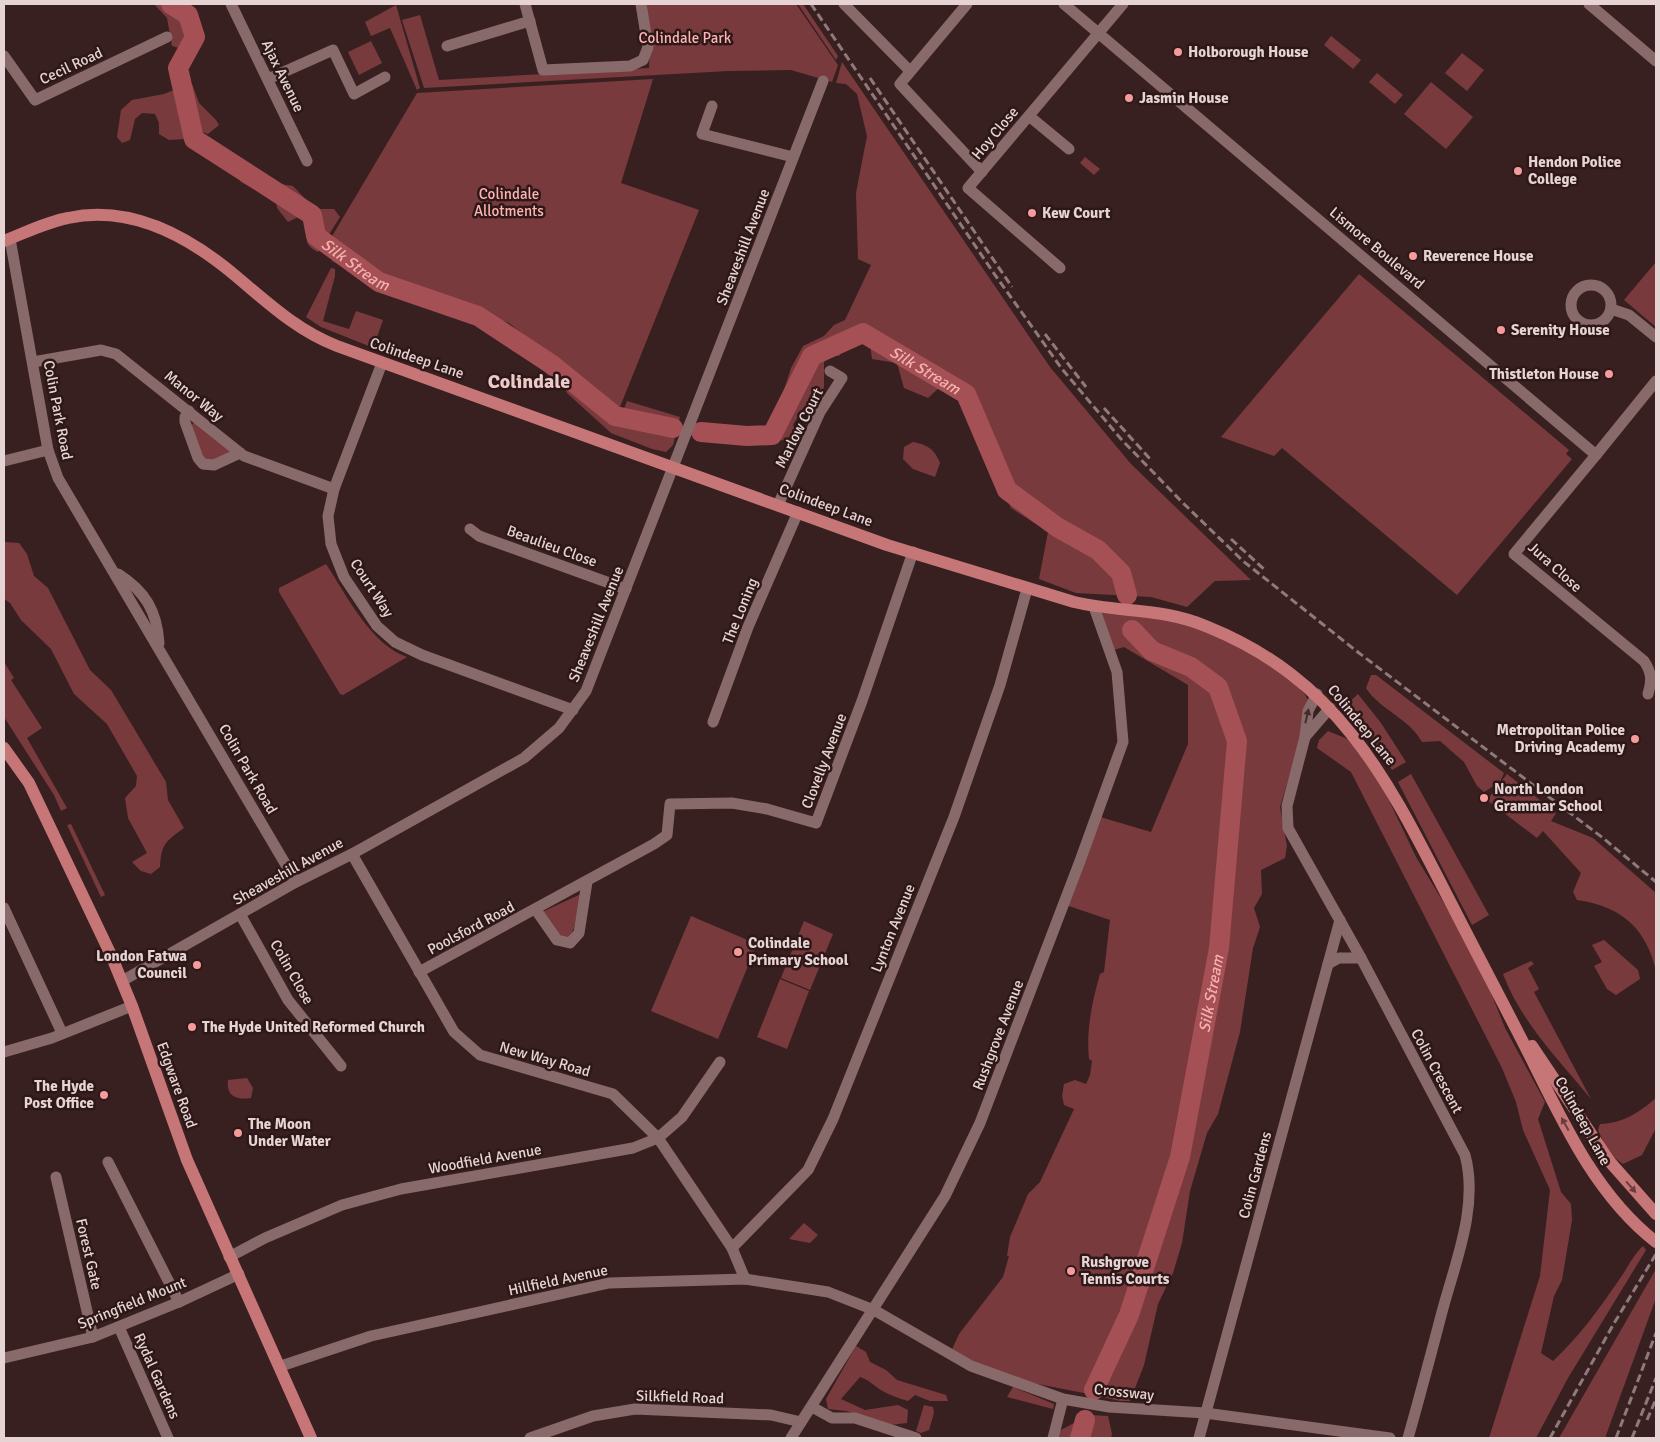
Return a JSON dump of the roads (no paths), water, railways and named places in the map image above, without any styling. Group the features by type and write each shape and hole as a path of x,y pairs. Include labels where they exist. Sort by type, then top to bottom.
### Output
{"main road":[{"name":"Colindeep Lane","path":"7,240 42,225 81,215 110,214 148,223 174,234 213,258 307,333 382,363 912,552 1027,589 1094,607 1161,612 1208,626 1259,651 1286,668 1317,694 1386,781 1502,1000 1548,1092 1589,1166 1615,1204 1656,1242"},
{"name":"Edgware Road","path":"4,748 29,783 122,981 187,1160 229,1257 239,1274 281,1366 311,1438"},
{"name":"Colindeep Lane","path":"1502,1000 1610,1162 1656,1214"}],"street":[{"name":"Ajax Avenue","path":"231,4 307,161"},
{"path":"525,4 543,70 630,66 643,60 648,47 641,4"},
{"path":"844,4 910,71"},
{"path":"967,4 900,84 982,172"},
{"name":"Lismore Boulevard","path":"1064,4 1596,455"},
{"name":"Hoy Close","path":"1060,268 968,188 1123,4"},
{"path":"1590,4 1656,61"},
{"path":"447,46 530,21"},
{"name":"Cecil Road","path":"4,56 35,100 167,37"},
{"path":"268,79 333,50 354,94 385,77"},
{"name":"Sheaveshill Avenue","path":"122,981 296,882 352,854 524,758 560,728 586,691 823,82"},
{"path":"712,106 702,134 794,157"},
{"path":"1029,116 1069,149"},
{"name":"Colin Park Road","path":"7,240 33,362 48,450 58,478 71,503 159,646 296,882"},
{"path":"1611,309 1629,315 1656,338"},
{"name":"Manor Way","path":"33,362 102,350 116,354 240,453 334,489"},
{"name":"Court Way","path":"382,363 334,489 328,516 329,533 335,557 344,577 382,631 395,642 422,655 574,710"},
{"name":"Marlow Court","path":"778,505 820,412 842,378 830,371"},
{"path":"1596,455 1656,381"},
{"path":"189,411 185,417 185,422 198,458 203,464 214,465 240,453"},
{"path":"4,460 48,450"},
{"name":"Jura Close","path":"1596,455 1514,554 1644,661 1650,670 1652,680 1648,694"},
{"name":"The Loning","path":"713,722 748,627 798,512"},
{"name":"Beaulieu Close","path":"470,529 479,536 626,589"},
{"name":"Clovelly Avenue","path":"654,844 667,835 670,804 732,803 767,809 816,823 862,701 912,552"},
{"name":"Lynton Avenue","path":"732,1248 808,1170 833,1119 954,817 1000,685 1027,589"},
{"name":"Rushgrove Avenue","path":"792,1438 944,1196 980,1123 1123,742 1117,672 1094,607"},
{"name":"Colin Crescent","path":"1317,694 1308,711 1305,737 1287,806 1286,820 1288,828 1361,958 1464,1155 1470,1186 1465,1226 1408,1438"},
{"name":"Colin Crescent","path":"1305,737 1330,708"},
{"name":"Poolsford Road","path":"419,972 536,910 654,844"},
{"name":"New Way Road","path":"352,854 454,1032 480,1055 613,1094 658,1138 732,1248 745,1278"},
{"name":"Poolsford Road","path":"536,910 558,940 570,943 579,932 587,882"},
{"path":"4,908 62,1033"},
{"name":"Colin Close","path":"240,914 288,1000 341,1066"},
{"name":"Colin Gardens","path":"1198,1438 1340,920"},
{"path":"1328,964 1339,958 1361,958"},
{"path":"4,1052 62,1033 132,1006"},
{"name":"Woodfield Avenue","path":"229,1257 265,1238 342,1205 401,1189 632,1148 658,1138 682,1116 720,1062"},
{"path":"108,1162 179,1302"},
{"name":"Forest Gate","path":"56,1178 93,1337"},
{"name":"Springfield Mount","path":"4,1358 93,1337 179,1302 239,1274"},
{"name":"Hillfield Avenue","path":"281,1366 371,1336 609,1283 745,1278 828,1292 874,1310"},
{"name":"Crossway","path":"874,1310 971,1366 1067,1399 1109,1407 1205,1413 1390,1438"},
{"name":"Rydal Gardens","path":"119,1327 168,1438"},
{"path":"1053,1438 1067,1399"},
{"path":"812,1407 832,1418 855,1418 916,1438"},
{"name":"Silkfield Road","path":"530,1438 594,1416 635,1409 770,1415 801,1422"}],"waterway":[{"name":"Silk Stream","path":"171,4 188,15 195,37 178,68 194,139 312,215 316,236 379,282 478,316 551,364 615,416 673,428"},
{"name":"Silk Stream","path":"701,432 747,436 772,435 812,356 863,333 966,394 1007,490 1057,527 1098,550 1121,573 1127,595"},
{"name":"Silk Stream","path":"1094,1390 1129,1315 1180,1157 1219,948 1237,741 1218,687 1191,667 1152,651 1132,630"},
{"name":"Silk Stream","path":"1080,1438 1085,1420"}],"railway":[{"path":"811,4 993,272 1062,369 1121,439 1243,561 1359,653 1603,838 1656,882"},
{"path":"870,78 1012,287"},
{"path":"1045,334 1086,387"},
{"path":"1104,408 1151,460"},
{"path":"1231,539 1266,571"},
{"path":"1550,1438 1613,1325 1656,1254"},
{"path":"1616,1438 1656,1333"},
{"path":"1632,1438 1656,1378"},
{"path":"1647,1420 1656,1399"}],"place":[{"name":"Holborough House","path":"1178,52"},
{"name":"Jasmin House","path":"1129,98"},
{"name":"Hendon Police College","path":"1518,171"},
{"name":"Kew Court","path":"1032,213"},
{"name":"Reverence House","path":"1413,256"},
{"name":"Serenity House","path":"1501,330"},
{"name":"Thistleton House","path":"1609,374"},
{"name":"Metropolitan Police Driving Academy","path":"1635,739"},
{"name":"North London Grammar School","path":"1484,798"},
{"name":"Colindale Primary School","path":"738,952"},
{"name":"London Fatwa Council","path":"197,965"},
{"name":"The Hyde United Reformed Church","path":"192,1027"},
{"name":"The Hyde Post Office","path":"104,1095"},
{"name":"The Moon Under Water","path":"238,1133"},
{"name":"Rushgrove Tennis Courts","path":"1071,1271"}],"district":[{"name":"Colindale","path":"529,381"}],"park label":[{"name":"Colindale Park","path":"685,38"},
{"name":"Colindale Allotments","path":"509,202"}]}
